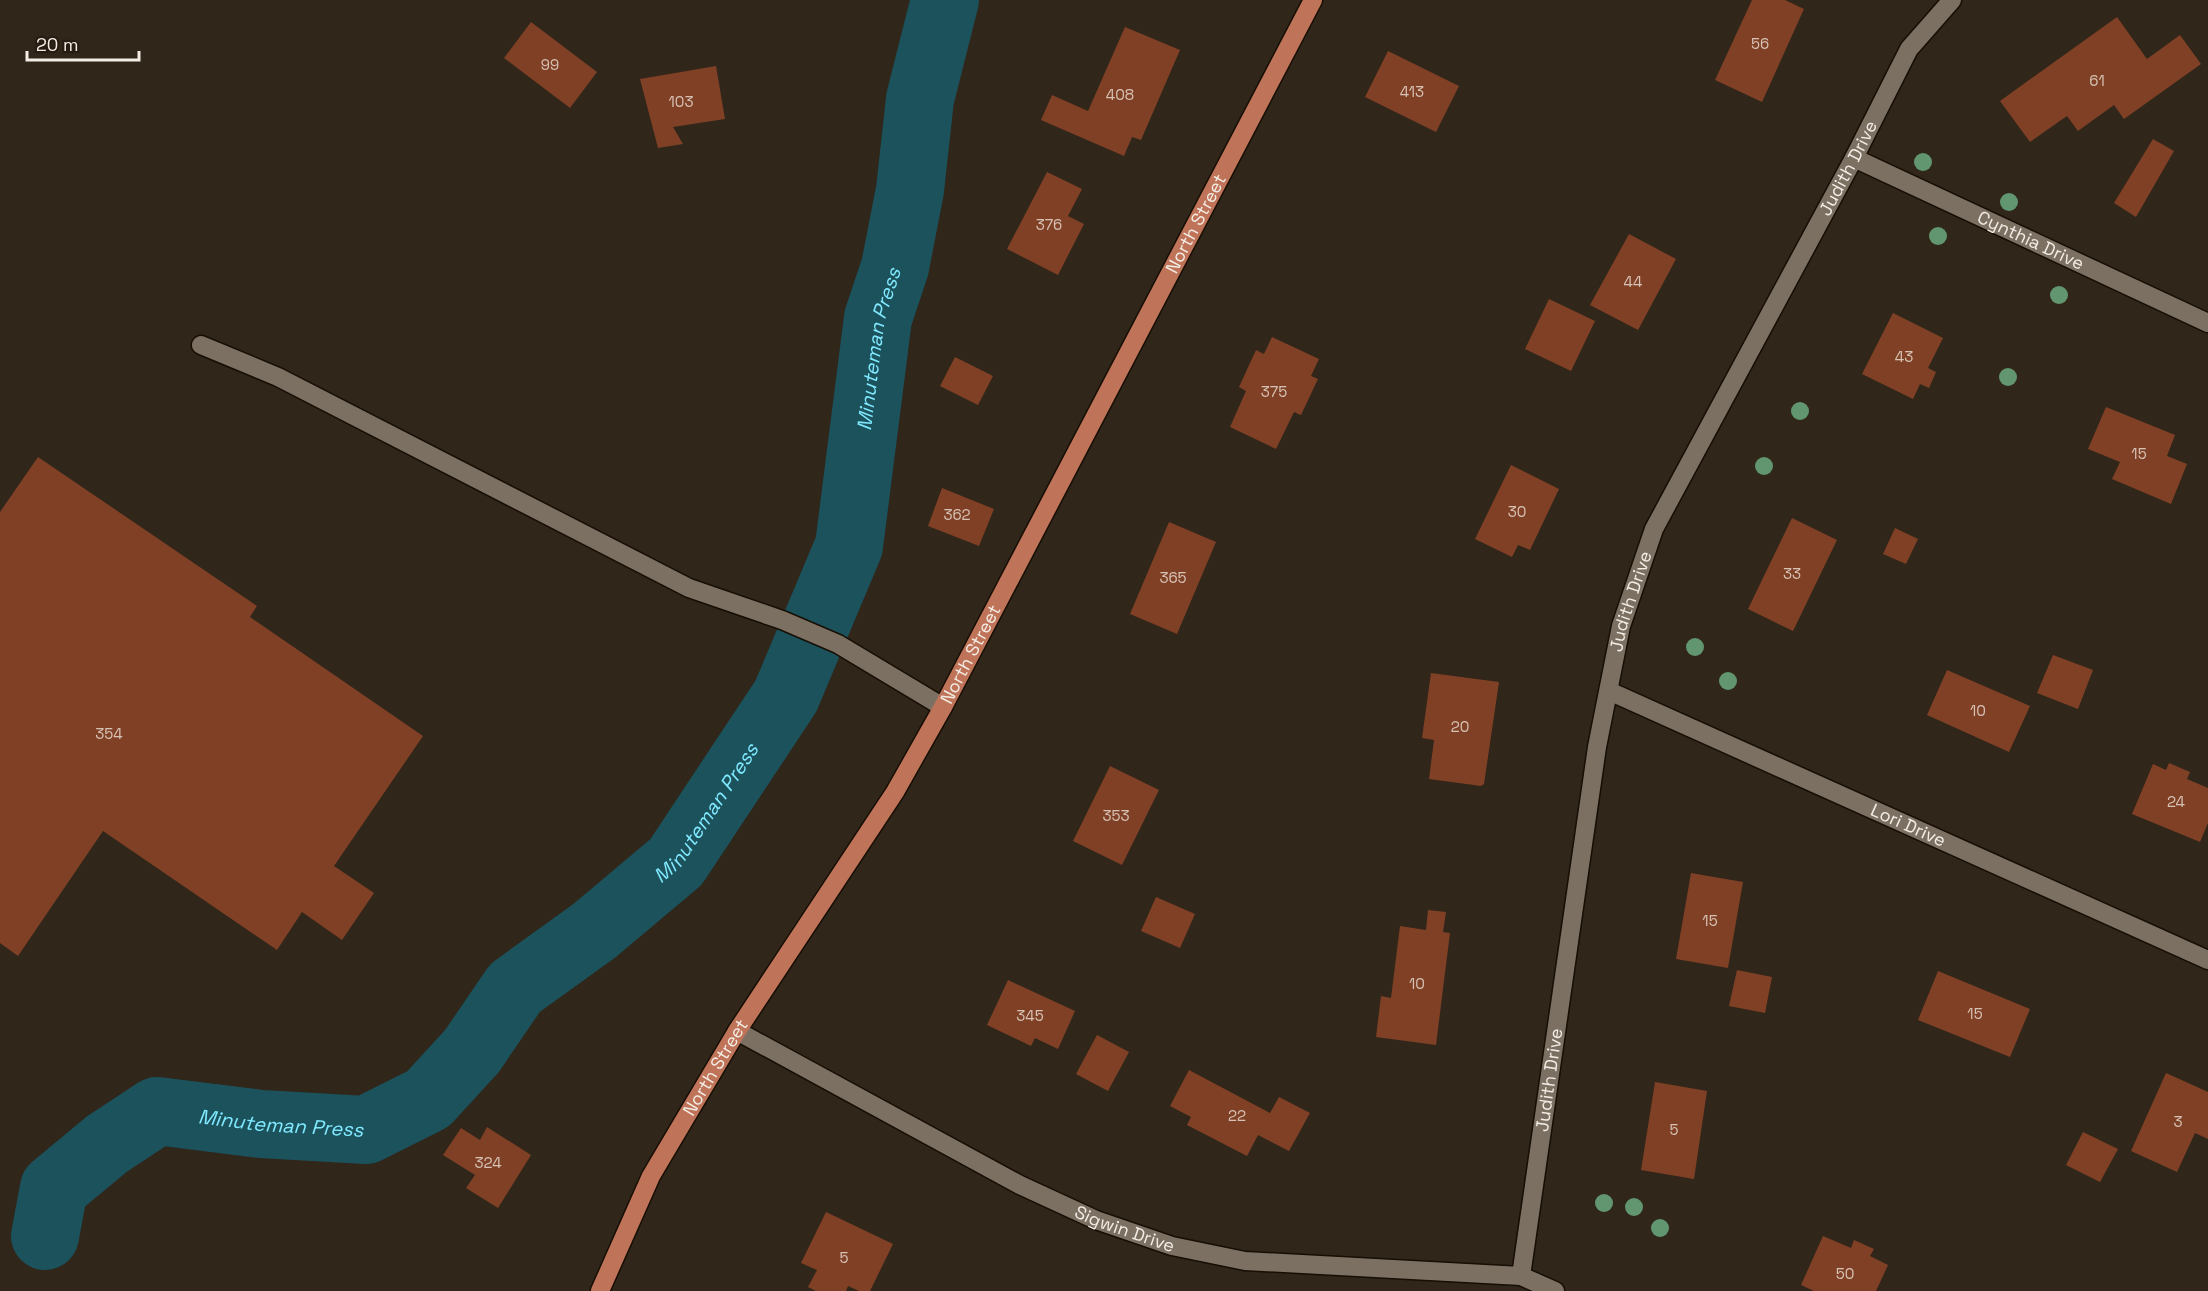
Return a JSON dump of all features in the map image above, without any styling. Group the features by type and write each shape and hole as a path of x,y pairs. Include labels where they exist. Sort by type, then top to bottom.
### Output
{"main road":[{"name":"North Street","path":"600,1291 651,1176 737,1031 895,792 943,707 1313,0"}],"street":[{"name":"Judith Drive","path":"1521,1276 1598,747 1621,626 1654,529 1854,158 1909,49 1952,0"},
{"name":"Cynthia Drive","path":"1854,158 2208,323"},
{"path":"201,345 278,377 689,588 782,620 838,644 943,707"},
{"name":"Lori Drive","path":"1609,691 2208,960"},
{"name":"Sigwin Drive","path":"737,1031 1020,1185 1096,1220 1172,1246 1245,1262 1521,1276 1555,1291"}],"building":[{"path":"1752,0 1785,0 1804,9 1762,102 1715,80"},
{"path":"2117,17 2147,59 2180,35 2201,64 2124,119 2114,105 2078,131 2067,116 2030,142 2000,101"},
{"path":"531,22 597,72 570,108 504,58"},
{"path":"1125,27 1180,50 1141,140 1132,137 1124,156 1041,120 1052,95 1088,111"},
{"path":"1388,51 1459,86 1436,132 1365,97"},
{"path":"716,66 725,119 673,127 683,144 658,148 640,79"},
{"path":"2153,139 2174,151 2136,217 2114,203"},
{"path":"1047,172 1082,189 1068,216 1084,224 1058,275 1007,249"},
{"path":"1629,234 1676,259 1638,330 1590,305"},
{"path":"1549,299 1595,321 1571,371 1525,349"},
{"path":"1893,313 1943,338 1928,368 1936,372 1929,388 1920,384 1913,399 1862,374"},
{"path":"1272,337 1319,359 1311,376 1318,379 1301,415 1294,412 1276,449 1230,427 1246,391 1239,387 1256,350 1264,354"},
{"path":"955,357 993,376 978,405 940,386"},
{"path":"2106,407 2175,435 2167,456 2187,464 2171,504 2112,479 2120,462 2088,449"},
{"path":"38,457 257,606 250,617 423,736 334,866 374,893 342,940 302,912 277,950 103,831 18,956 0,943 0,512"},
{"path":"1511,465 1559,489 1530,550 1518,545 1512,557 1475,539"},
{"path":"942,488 994,509 979,546 928,526"},
{"path":"1792,518 1837,540 1793,631 1748,609"},
{"path":"1169,522 1216,542 1177,634 1130,614"},
{"path":"1895,528 1918,539 1906,564 1883,554"},
{"path":"2053,655 2093,670 2078,709 2037,693"},
{"path":"1947,670 2030,706 2009,752 1927,715"},
{"path":"1431,673 1499,682 1484,784 1481,786 1429,779 1434,740 1422,738"},
{"path":"2169,763 2190,772 2187,779 2208,788 2208,823 2200,842 2132,814 2153,764 2166,770"},
{"path":"1110,766 1159,790 1122,865 1073,841"},
{"path":"1691,873 1743,882 1728,968 1676,959"},
{"path":"1156,897 1195,914 1180,948 1141,931"},
{"path":"1428,910 1446,912 1443,932 1450,933 1436,1045 1376,1037 1381,996 1391,998 1400,926 1426,930"},
{"path":"1737,970 1772,977 1765,1013 1729,1006"},
{"path":"1938,971 2030,1009 2010,1057 1918,1020"},
{"path":"1008,980 1075,1011 1058,1049 1035,1038 1031,1046 987,1025"},
{"path":"1097,1035 1129,1052 1108,1091 1076,1074"},
{"path":"1189,1070 1270,1113 1279,1097 1310,1113 1289,1151 1258,1135 1247,1156 1187,1125 1191,1117 1170,1106"},
{"path":"2166,1073 2208,1092 2208,1139 2195,1133 2177,1172 2131,1151"},
{"path":"1655,1082 1707,1091 1694,1179 1641,1170"},
{"path":"487,1127 531,1155 498,1208 466,1188 475,1175 443,1155 461,1128 480,1140"},
{"path":"2083,1132 2118,1149 2100,1182 2066,1165"},
{"path":"826,1212 893,1244 870,1291 859,1291 848,1286 846,1291 816,1291 808,1287 817,1270 801,1263"},
{"path":"1823,1236 1851,1248 1854,1240 1874,1249 1870,1256 1888,1265 1876,1291 1814,1291 1801,1285"}],"waterway":[{"name":"Minuteman Press","path":"45,1236 54,1188 107,1144 157,1111 261,1124 366,1130 428,1099 472,1051 515,988 594,931 676,862 786,696 849,546 878,318 895,267 910,190 920,99 945,0"}]}
